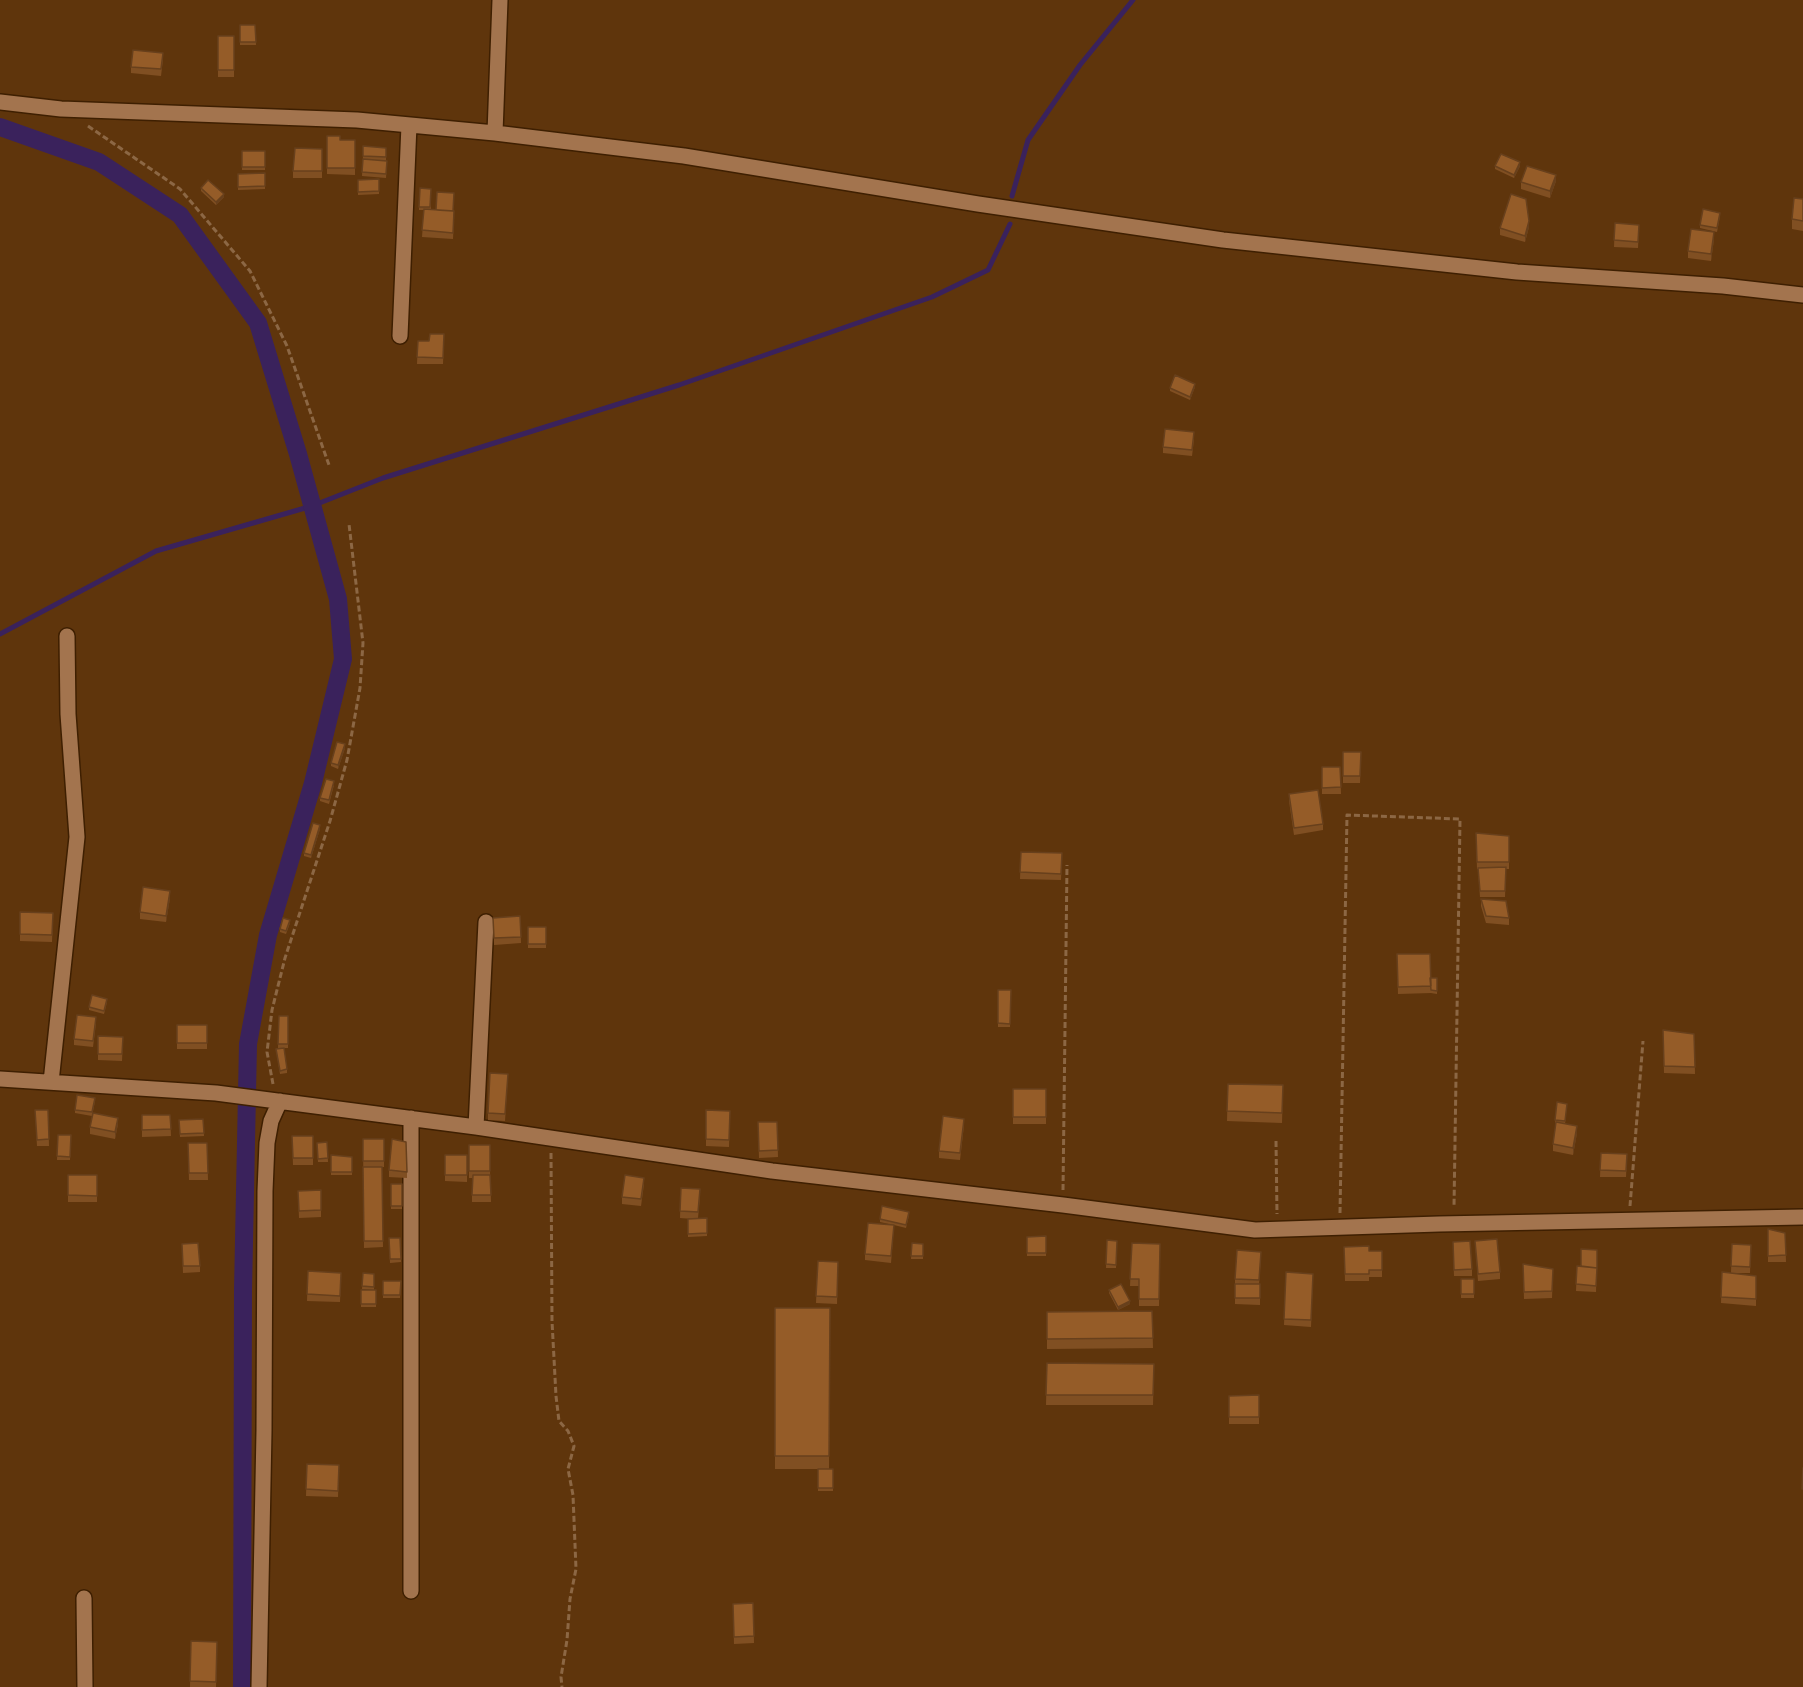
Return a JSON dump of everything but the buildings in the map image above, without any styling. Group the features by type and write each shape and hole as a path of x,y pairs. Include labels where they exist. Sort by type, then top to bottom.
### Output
{"street":[{"path":"495,133 500,0"},
{"path":"0,102 61,109 357,120 495,133 684,156 978,204 1223,240 1517,272 1723,286 1803,295"},
{"path":"400,336 410,125"},
{"path":"51,1082 77,837 68,714 67,636"},
{"path":"476,1127 486,922"},
{"path":"0,1079 216,1092 476,1127 772,1171 1255,1230 1803,1217"},
{"path":"260,1687 265,1191 267,1143 276,1100"},
{"path":"411,1118 411,1591"},
{"path":"84,1598 85,1687"}],"path":[{"path":"61,109 180,189 250,271 287,346 329,465"},
{"path":"276,1100 267,1052 272,1010 285,958 330,822 344,770 360,688 363,644 349,524"},
{"path":"1340,1227 1347,815 1460,819 1454,1224"},
{"path":"1063,1205 1067,865"},
{"path":"1629,1220 1643,1041"},
{"path":"551,1138 552,1310 556,1396 559,1421 568,1431 574,1446 568,1469 573,1495 576,1569 570,1599 561,1677 562,1687"},
{"path":"1276,1141 1277,1229"}],"waterway":[{"path":"1012,196 1028,140 1080,65 1133,0"},
{"path":"0,127 99,162 180,215 258,323 298,454 338,599 343,659 313,783 268,935 248,1044 243,1290 242,1687"},
{"path":"0,634 156,551 312,506 383,478 679,385 932,297 988,270 1010,224"}]}
